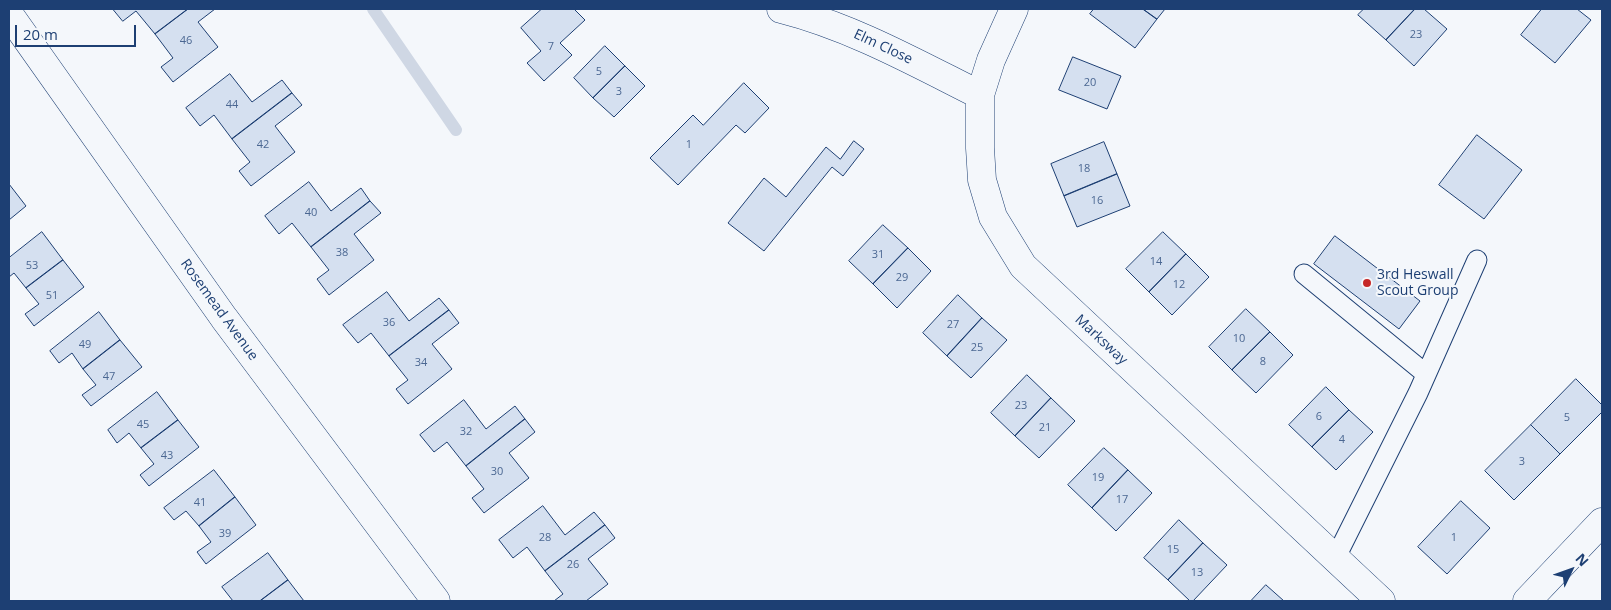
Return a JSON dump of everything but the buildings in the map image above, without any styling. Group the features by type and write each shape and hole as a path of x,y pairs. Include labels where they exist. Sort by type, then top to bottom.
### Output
{"street":[{"name":"Elm Close","path":"781,9 798,13 866,38 980,95"},
{"name":"Marksway","path":"1014,9 991,60 980,95 980,148 982,180 993,217 1023,266 1381,601"},
{"name":"Rosemead Avenue","path":"9,14 224,318 436,601"},
{"path":"1527,601 1602,522"}],"lane":[{"path":"1335,559 1418,393 1477,260"},
{"path":"1304,274 1426,374"}],"waterway":[{"path":"373,9 456,130"}],"place":[{"name":"3rd Heswall Scout Group","path":"1367,283"}]}
